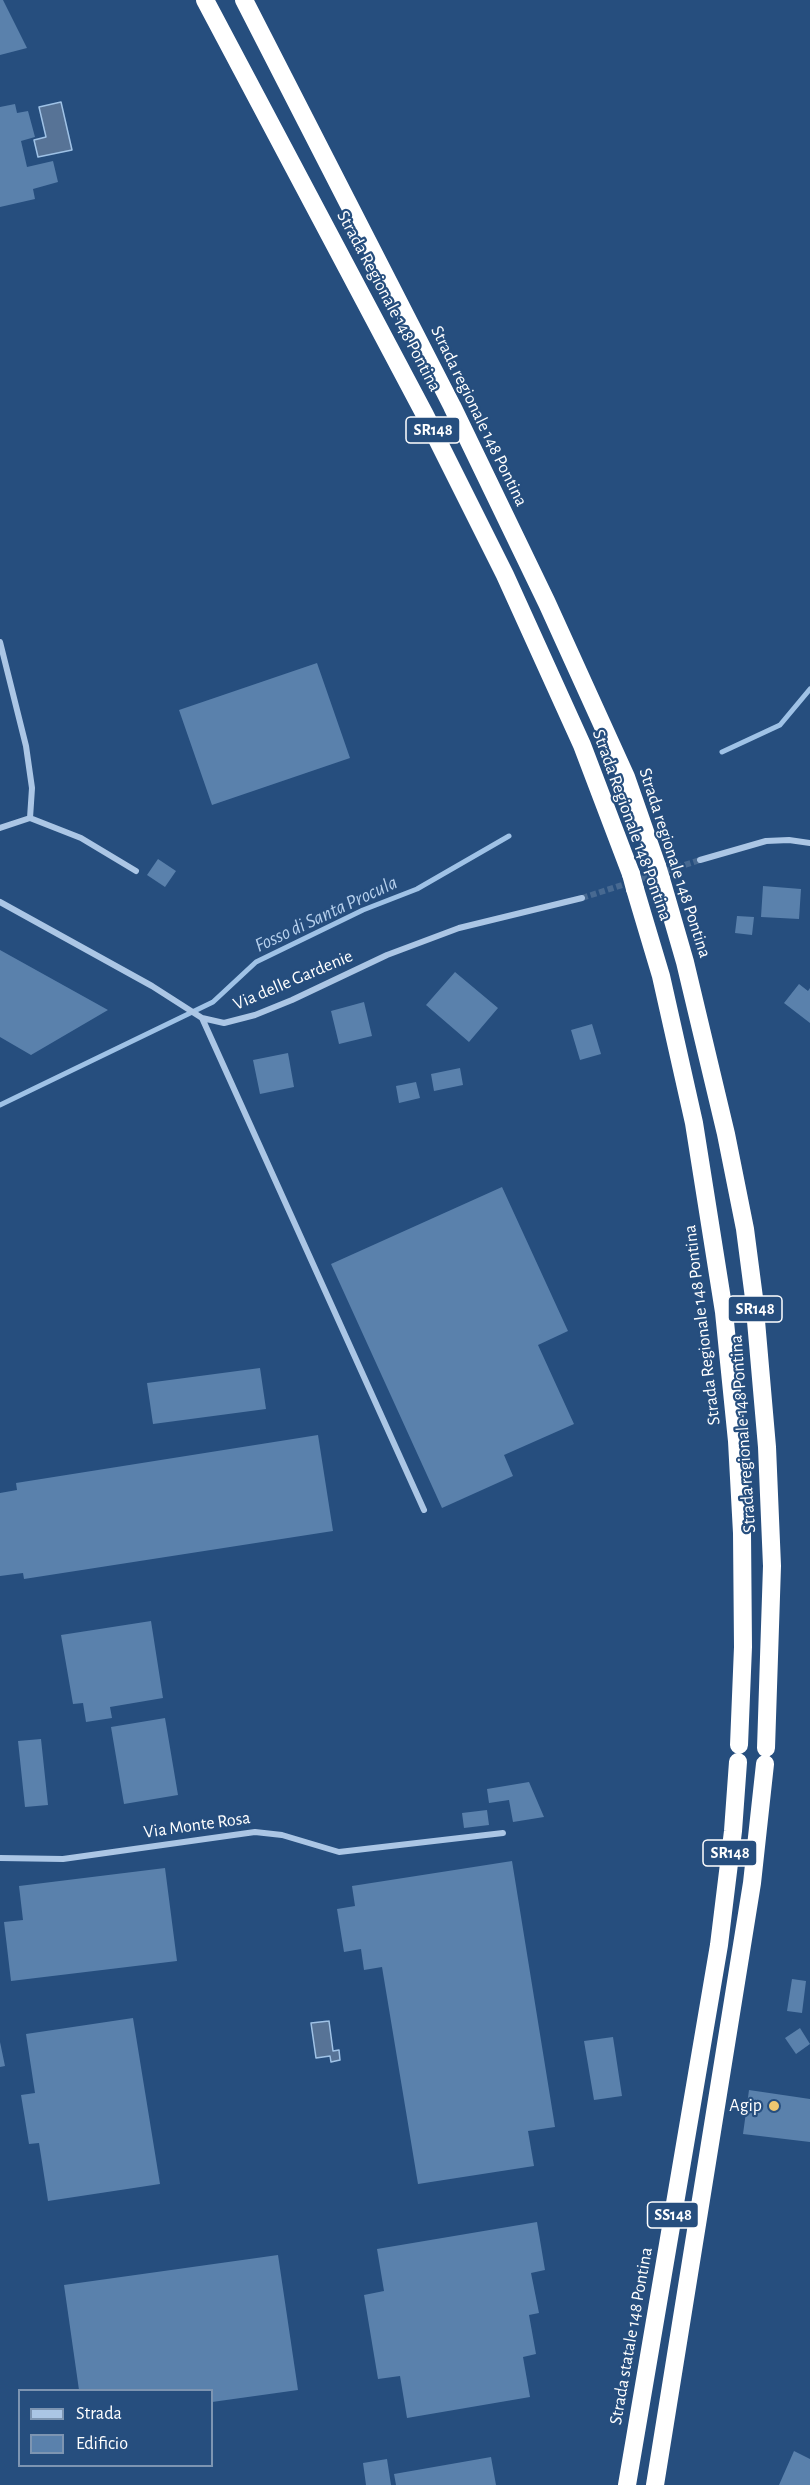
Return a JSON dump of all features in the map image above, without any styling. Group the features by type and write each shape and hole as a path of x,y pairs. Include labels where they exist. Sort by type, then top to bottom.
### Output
{"highway":[{"name":"Strada Regionale 148 Pontina","path":"206,0 425,415 505,575 582,745 633,882 661,976 685,1080 712,1230 724,1312 737,1441 742,1533 743,1647 733,1831 718,1945"},
{"name":"Strada regionale 148 Pontina","path":"244,0 447,395 552,614 626,777 659,872 686,962 722,1112 745,1229 752,1279 767,1447 771,1555 765,1756 759,1836 742,1945"},
{"name":"Strada statale 148 Pontina","path":"627,2485 718,1945"},
{"name":"SS148","path":"655,2485 742,1945"}],"street":[{"path":"0,642 29,762 32,788 30,818"},
{"path":"0,828 30,818 81,838 136,871"},
{"path":"700,860 766,841 789,840 810,843"},
{"name":"Via delle Gardenie","path":"0,903 170,997 202,1018 224,1023 255,1015 387,955 459,928 582,898"},
{"path":"202,1018 424,1510"},
{"name":"Via Monte Rosa","path":"0,1858 63,1859 255,1832 282,1835 339,1852 503,1833"}],"water":[{"path":"61,102 72,150 38,157 34,140 46,137 39,107"},
{"path":"329,2021 333,2051 339,2050 340,2060 331,2062 330,2056 316,2058 311,2023"}],"building":[{"path":"0,0 3,0 27,48 0,55"},
{"path":"15,104 17,113 28,111 35,137 21,141 27,167 53,161 58,182 33,189 35,199 0,207 0,107"},
{"path":"317,663 350,758 212,805 179,710"},
{"path":"158,859 176,871 165,887 147,875"},
{"path":"763,886 801,889 799,919 761,917"},
{"path":"737,916 754,917 752,935 735,933"},
{"path":"0,950 108,1010 31,1055 0,1037"},
{"path":"455,972 498,1008 469,1042 426,1005"},
{"path":"799,984 808,991 810,988 810,1023 784,1003"},
{"path":"364,1002 372,1036 339,1044 331,1011"},
{"path":"592,1024 601,1054 580,1060 571,1030"},
{"path":"288,1053 294,1087 260,1094 253,1060"},
{"path":"460,1068 463,1085 434,1091 431,1074"},
{"path":"416,1082 420,1098 399,1103 396,1086"},
{"path":"502,1187 568,1331 538,1345 574,1424 504,1455 513,1476 442,1508 331,1264"},
{"path":"260,1368 266,1409 153,1424 147,1383"},
{"path":"318,1435 333,1531 24,1579 23,1573 0,1576 0,1493 17,1490 16,1483"},
{"path":"151,1621 163,1698 110,1707 112,1718 86,1722 83,1703 73,1704 61,1635"},
{"path":"165,1718 178,1795 124,1804 111,1727"},
{"path":"41,1739 48,1805 25,1807 18,1741"},
{"path":"529,1782 544,1817 513,1822 509,1800 489,1803 487,1789"},
{"path":"487,1810 489,1825 464,1828 462,1813"},
{"path":"512,1861 555,2127 528,2131 534,2166 418,2184 382,1967 364,1970 361,1949 344,1952 337,1909 355,1906 352,1886"},
{"path":"165,1868 177,1961 11,1981 4,1922 23,1920 19,1886"},
{"path":"792,1979 806,1981 802,2013 787,2011"},
{"path":"133,2018 160,2184 48,2201 39,2143 29,2144 21,2095 35,2093 26,2034"},
{"path":"800,2028 810,2044 796,2054 785,2038"},
{"path":"613,2037 622,2096 594,2100 584,2041"},
{"path":"0,2042 5,2066 0,2067"},
{"path":"749,2090 810,2099 810,2142 743,2134"},
{"path":"537,2222 545,2270 531,2273 539,2313 529,2315 536,2354 523,2357 530,2397 407,2418 400,2376 378,2379 364,2295 384,2291 377,2249"},
{"path":"278,2255 298,2390 213,2402 213,2389 79,2389 64,2285"},
{"path":"794,2451 810,2459 810,2485 779,2485"},
{"path":"491,2457 496,2485 396,2485 394,2474"},
{"path":"387,2459 391,2485 366,2485 363,2463"}],"waterway":[{"name":"Fosso di Santa Procula","path":"722,752 780,725 810,689"},
{"name":"Fosso di Santa Procula","path":"0,1105 213,1002 256,962 363,910 417,889 509,836"}],"tunnel":[{"path":"582,898 700,860"}],"place":[{"name":"Agip","path":"774,2106"}]}
